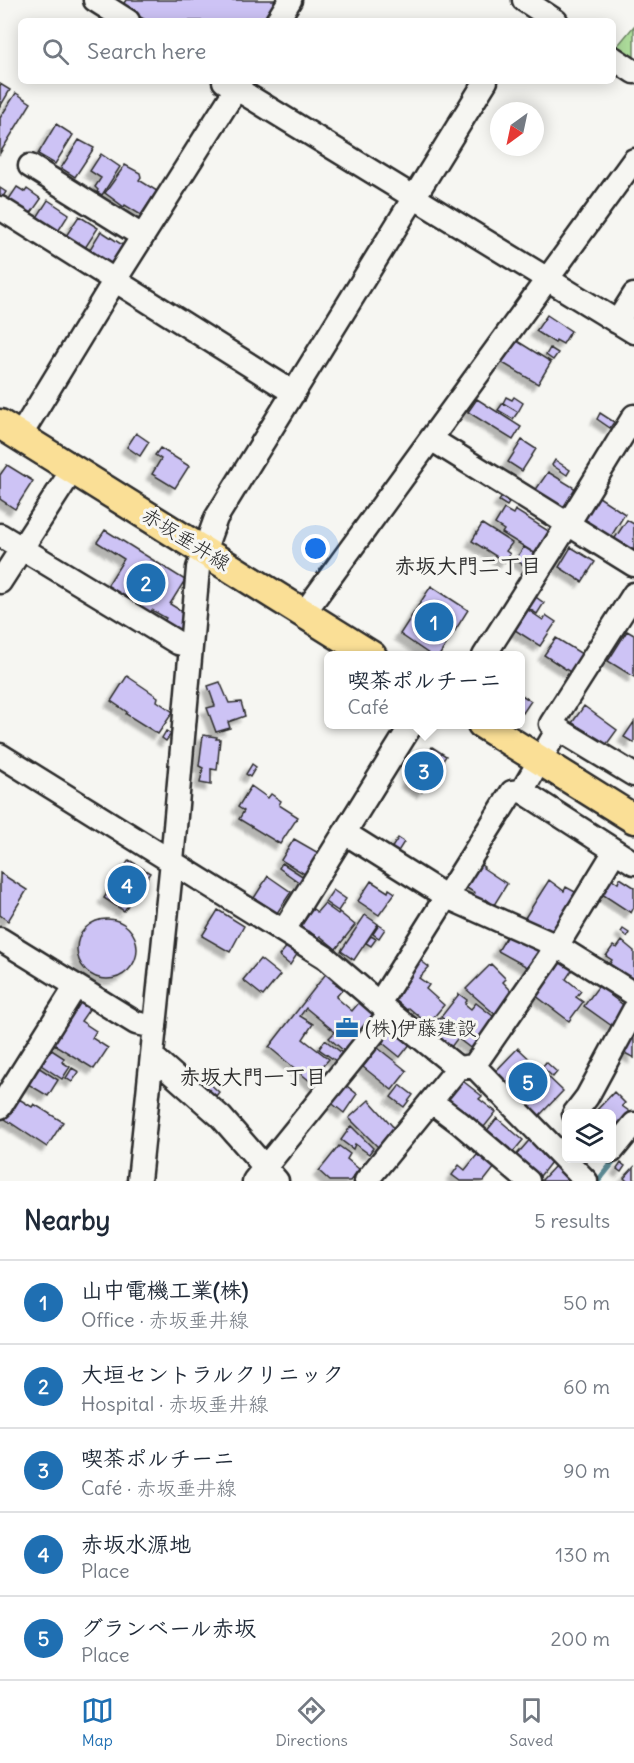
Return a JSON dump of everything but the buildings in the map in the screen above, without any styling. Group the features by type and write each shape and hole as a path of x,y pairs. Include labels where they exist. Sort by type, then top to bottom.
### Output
{"main road":[{"name":"赤坂垂井線","path":"10,430 364,651"},
{"path":"490,729 634,819"}],"street":[{"path":"95,0 123,18"},
{"path":"279,18 290,0"},
{"path":"529,7 550,18"},
{"path":"616,60 634,72"},
{"path":"10,430 115,280 233,84 413,199 626,327 634,295"},
{"path":"139,1181 172,861 198,568 216,518 484,84"},
{"path":"304,613 634,160"},
{"path":"30,166 142,236"},
{"path":"0,208 294,393"},
{"path":"487,651 634,416"},
{"path":"430,439 634,565"},
{"path":"0,582 73,469"},
{"path":"0,535 178,643 191,646"},
{"path":"634,594 551,724 634,776"},
{"path":"284,930 409,729"},
{"path":"522,791 538,759 558,729"},
{"path":"0,755 325,957 384,1008 466,1067 550,1143 587,1181 602,1163"},
{"path":"152,1056 221,1117 265,1176 384,1008 385,994 512,792 522,791 625,857 466,1067 432,1102 366,1181"},
{"path":"345,833 447,897 557,946 634,994"},
{"path":"0,939 136,1023 155,1027"},
{"path":"0,1107 76,986"},
{"path":"577,1109 587,1097 634,1010"},
{"path":"432,1102 528,1181"},
{"path":"616,1146 634,1124"},
{"path":"550,1143 562,1128"}],"green space":[{"path":"634,26 634,63 616,51 616,48"}],"waterway":[{"path":"598,1181 618,1156"}],"place":[{"name":"大垣セントラルクリニック","path":"146,583"},
{"name":"山中電機工業(株)","path":"434,622"},
{"name":"喫茶ポルチーニ","path":"424,771"},
{"name":"赤坂水源地","path":"127,885"},
{"name":"(株)伊藤建設","path":"347,1028"},
{"name":"グランベール赤坂","path":"528,1082"}],"district":[{"name":"赤坂大門二丁目","path":"468,566"},
{"name":"赤坂大門一丁目","path":"253,1077"}]}
